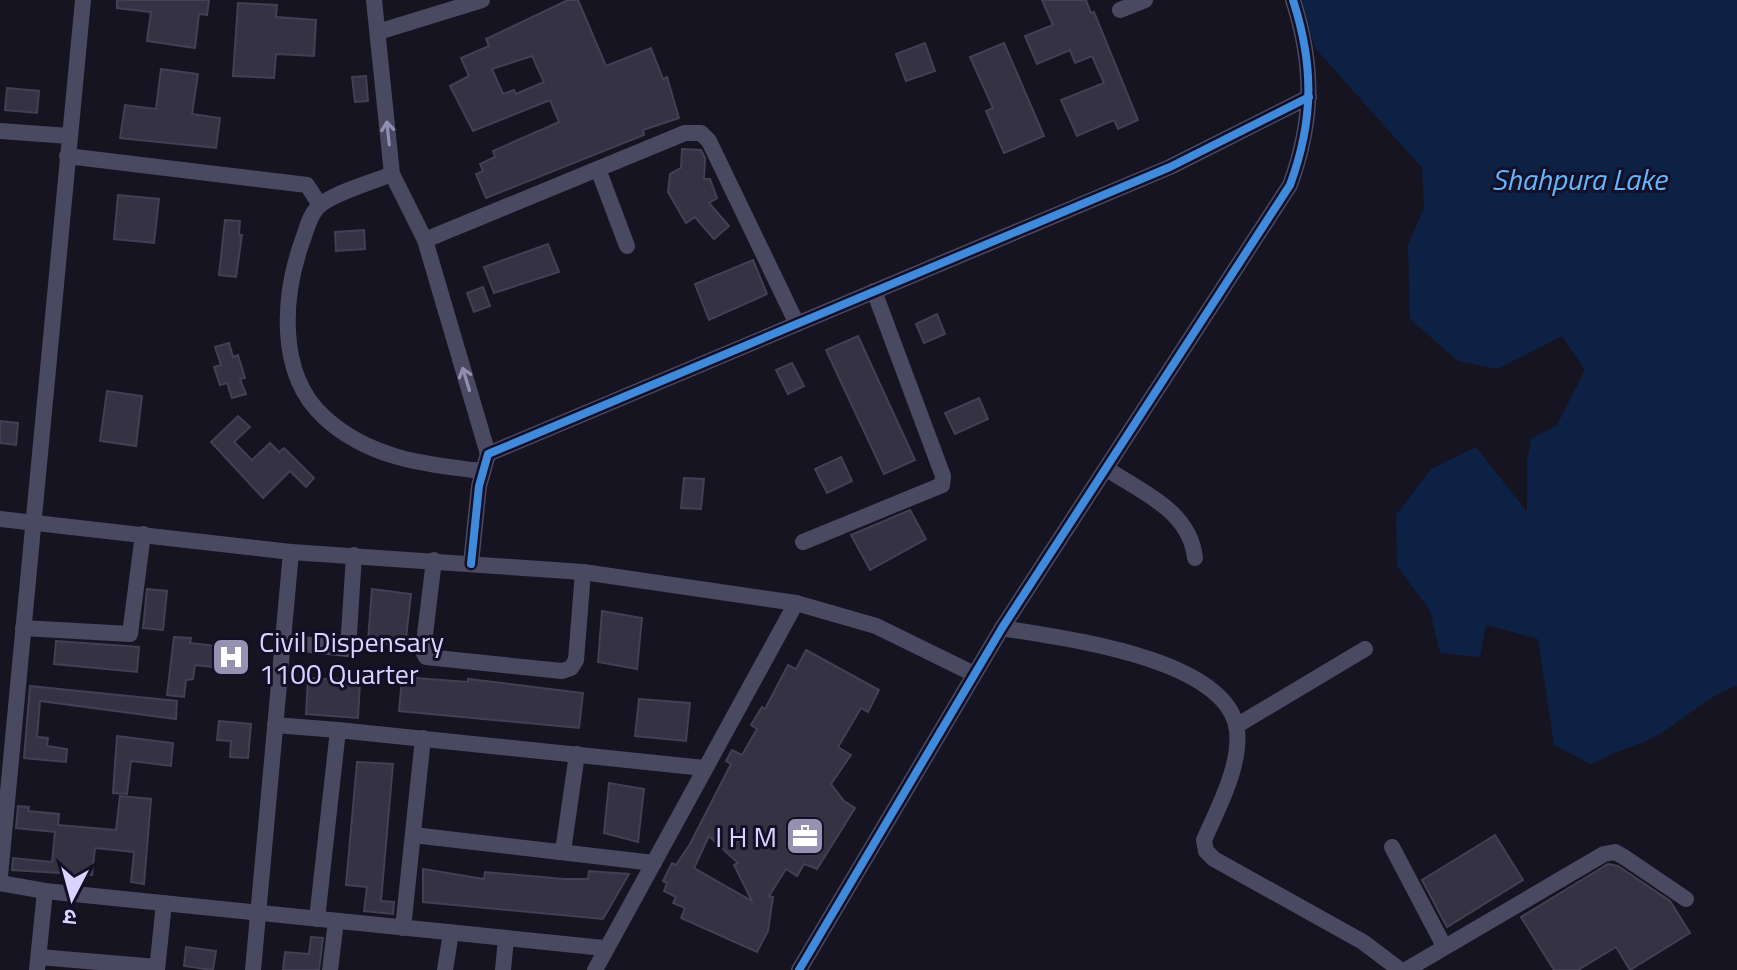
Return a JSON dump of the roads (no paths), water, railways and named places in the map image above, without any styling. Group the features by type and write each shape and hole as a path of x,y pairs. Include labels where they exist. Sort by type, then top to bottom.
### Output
{"street":[{"path":"0,876 83,0"},
{"path":"374,0 392,174 425,240 488,454 471,564"},
{"path":"378,32 482,0"},
{"path":"1120,10 1145,0"},
{"path":"799,970 1002,628 1290,185 1306,133 1310,67 1293,0"},
{"path":"488,454 1170,167 1309,97"},
{"path":"0,131 69,136"},
{"path":"425,240 685,133 701,133 709,141 797,324"},
{"path":"67,156 307,185 320,205"},
{"path":"598,169 627,246"},
{"path":"392,174 320,205 311,217 292,269 288,332 291,362 304,393 323,416 389,457 483,471"},
{"path":"803,542 942,485 943,476 874,291"},
{"path":"1107,469 1177,515 1190,533 1195,558"},
{"path":"0,519 291,552 583,572 796,603 876,626 974,674"},
{"path":"23,628 130,634 143,534"},
{"path":"253,970 291,552"},
{"path":"283,642 348,649 354,555"},
{"path":"434,560 423,651 426,657 562,671 571,668 576,660 583,572"},
{"path":"595,970 604,948 796,603"},
{"path":"1002,628 1146,655 1217,693 1232,713 1236,726 1234,763 1204,840 1206,851 1214,859 1363,942 1400,970"},
{"path":"1236,726 1365,649"},
{"path":"275,725 704,768"},
{"path":"317,919 338,730"},
{"path":"403,928 423,738"},
{"path":"563,851 577,754"},
{"path":"413,835 654,863"},
{"path":"1392,847 1444,946"},
{"path":"1406,970 1604,854 1615,852 1686,899"},
{"path":"0,883 45,891 604,948"},
{"path":"45,891 38,963 157,968 164,903"},
{"path":"330,970 336,921"},
{"path":"445,970 451,933"},
{"path":"503,970 506,939"}],"water":[{"name":"Shahpura Lake","path":"1302,0 1737,0 1737,686 1715,696 1656,736 1592,765 1554,745 1538,639 1486,625 1480,657 1440,653 1430,611 1397,566 1396,515 1431,469 1476,447 1527,512 1527,461 1531,439 1557,425 1585,370 1562,336 1498,369 1458,361 1410,319 1408,245 1424,208 1422,168 1315,48"}],"place":[{"name":"Civil Dispensary 1100 Quarter","path":"231,657"},
{"name":"I H M","path":"805,836"}]}
